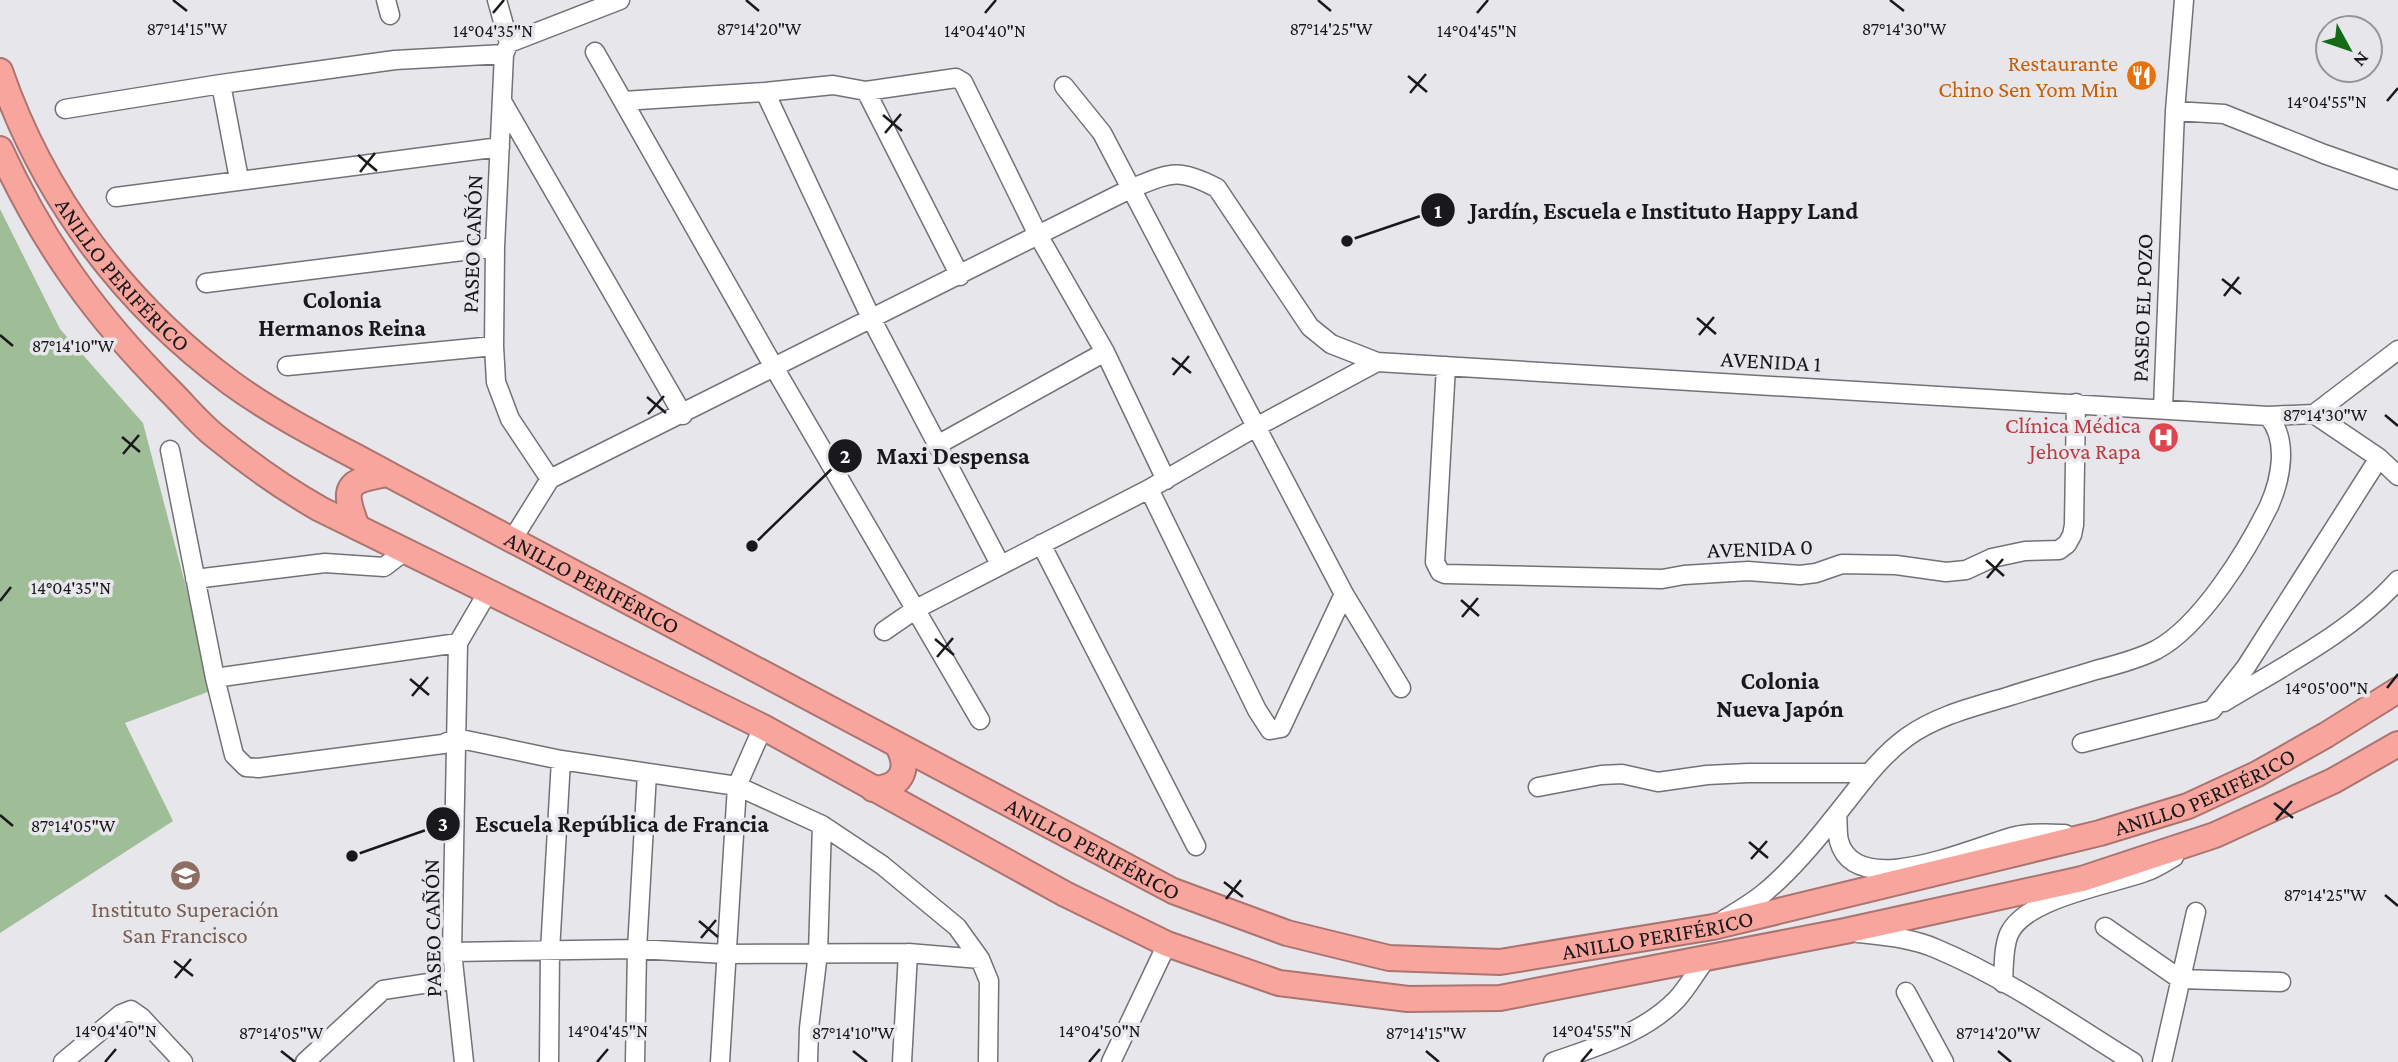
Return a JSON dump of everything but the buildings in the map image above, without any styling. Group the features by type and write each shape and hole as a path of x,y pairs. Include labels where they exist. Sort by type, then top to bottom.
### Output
{"highway":[{"name":"ANILLO PERIFÉRICO","path":"0,71 31,148 57,195 87,238 131,294 160,324 232,384 388,474 1173,891 1287,933 1389,958 1500,962 1713,927 2100,833 2188,806 2257,774 2398,690"},
{"name":"ANILLO PERIFÉRICO","path":"0,149 17,186 70,275 129,350 214,435 292,493 763,727 1065,894 1167,944 1279,983 1408,999 1500,998 1845,931 2082,879 2215,835 2333,781 2398,744"},
{"path":"357,527 349,504 349,492 354,483 362,478 388,474"},
{"path":"873,789 886,788 897,782 904,770 904,757 898,746"}],"street":[{"name":"PASEO CAÑÓN","path":"497,0 507,48 495,247 496,382 510,419 550,479"},
{"name":"PASEO EL POZO","path":"2184,0 2175,111 2163,408 2268,416 2314,414"},
{"path":"65,109 221,84 507,48 613,2"},
{"path":"595,52 775,369 980,720"},
{"path":"623,101 833,85 866,91 956,78 963,82 1038,235 1105,352 1167,480"},
{"path":"221,84 239,179"},
{"path":"1064,86 1102,133 1344,594 1401,688"},
{"path":"866,91 960,276"},
{"path":"765,92 873,320 1000,564"},
{"path":"502,102 683,415"},
{"path":"2175,111 2224,114 2398,180"},
{"path":"116,197 500,147"},
{"path":"512,540 550,479 873,320 1130,189 1170,173 1193,175 1217,188 1310,327 1331,344 1377,362"},
{"path":"206,283 495,247"},
{"path":"287,366 494,346"},
{"path":"2398,350 2314,414 2379,458 2398,476"},
{"path":"939,444 1105,352"},
{"path":"884,631 916,609 1167,480 1256,427 1377,362"},
{"name":"AVENIDA 1","path":"1377,362 2163,408"},
{"name":"AVENIDA 0","path":"1446,366 1435,562 1440,572 1445,573 1635,580 1748,571 1800,575 1816,573 1842,564 1896,565 1947,572 1966,570 2003,555 2059,550 2067,544 2074,525 2076,403"},
{"path":"1713,927 1764,893 1792,867 1868,773 1907,737 1942,716 2118,664 2156,650 2179,635 2208,603 2255,533 2277,488 2281,460 2280,435 2277,426 2268,416"},
{"path":"170,450 215,678 234,755 246,767 258,768 443,744 456,738 561,760 737,786 822,825 882,864 957,927 980,959 989,981 988,1062"},
{"path":"2212,710 2246,667 2379,458"},
{"path":"1149,489 1257,710 1270,730 1281,728 1287,719 1344,594"},
{"path":"1041,544 1196,846"},
{"path":"195,579 325,563 384,567 405,551"},
{"path":"2082,743 2212,710 2334,634 2385,595 2398,580"},
{"name":"PASEO CAÑÓN","path":"464,1062 453,952 458,643 489,590"},
{"path":"215,678 458,643"},
{"path":"720,1062 737,786 763,727"},
{"path":"549,1062 550,951 561,760"},
{"path":"635,1062 637,949 647,773"},
{"path":"1538,787 1601,775 1622,774 1658,782 1721,774 1868,773"},
{"path":"1837,814 1839,842 1848,857 1861,866 1874,870 1899,870 2019,835 2100,833"},
{"path":"808,1062 809,1028 818,953 822,825"},
{"path":"2003,983 2010,933 2023,917 2045,904 2148,872 2215,835"},
{"path":"2162,1062 2196,912"},
{"path":"2105,927 2180,979 2281,982"},
{"path":"1845,931 1903,938 1936,948 2003,983 2133,1062"},
{"path":"1111,1062 1167,944"},
{"path":"453,952 637,949 726,954 908,953 980,959"},
{"path":"902,1062 908,953"},
{"path":"1553,1062 1614,1040 1645,1024 1676,1000 1706,959"},
{"path":"305,1062 383,990 455,979"},
{"path":"1906,992 1944,1062"},
{"path":"63,1062 121,1014 131,1010 141,1017 183,1062"}],"green space":[{"path":"0,209 60,329 143,423 213,690 125,723 173,821 0,933"}],"place":[{"name":"Restaurante Chino Sen Yom Min","path":"2141,76"},
{"name":"Jardín, Escuela e Instituto Happy Land","path":"1347,241"},
{"name":"Clínica Médica Jehova Rapa","path":"2164,438"},
{"name":"Maxi Despensa","path":"752,546"},
{"name":"Escuela República de Francia","path":"352,856"},
{"name":"Instituto Superación San Francisco","path":"185,875"}],"district":[{"name":"Colonia Hermanos Reina","path":"342,314"},
{"name":"Colonia Nueva Japón","path":"1780,695"}]}
